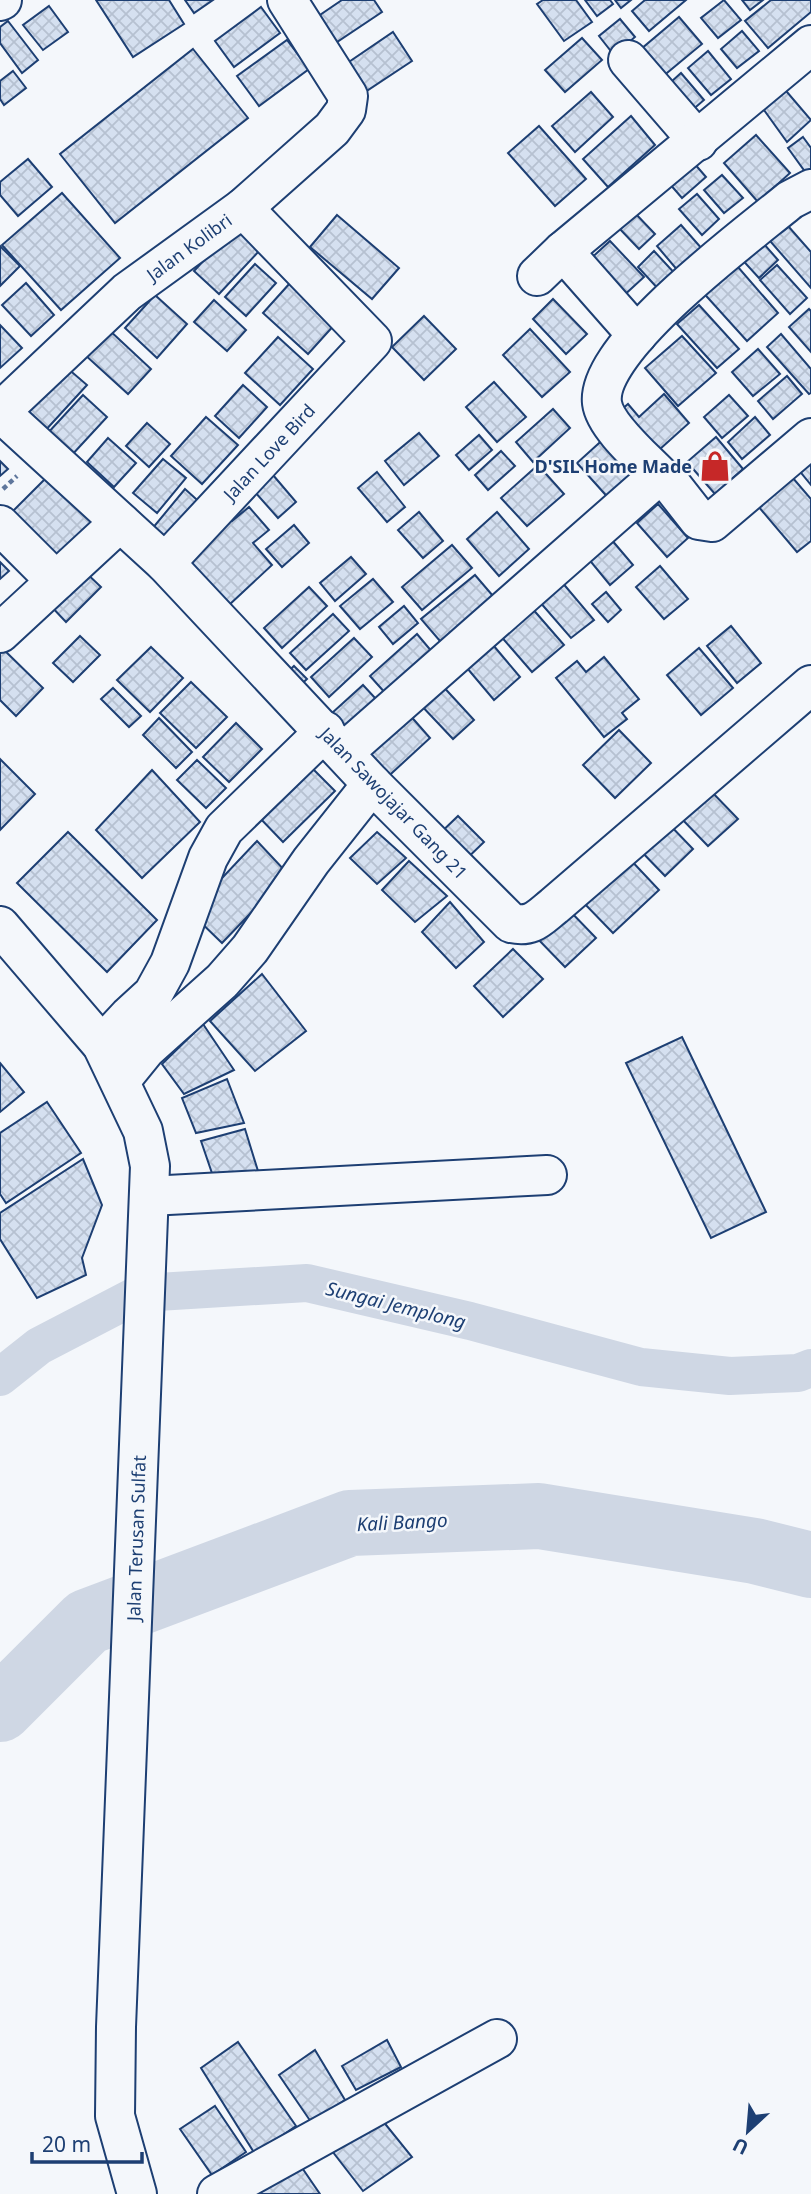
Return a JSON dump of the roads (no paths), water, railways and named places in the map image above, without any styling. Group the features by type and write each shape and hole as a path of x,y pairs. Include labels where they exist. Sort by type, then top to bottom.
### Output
{"street":[{"path":"243,208 332,129 346,110 348,96 287,0"},
{"path":"637,335 550,263 811,45"},
{"path":"628,60 698,141"},
{"path":"811,189 790,200 676,295 618,357 609,373 601,402 606,417 616,430 670,483 699,520 712,522 811,438"},
{"name":"Jalan Kolibri","path":"0,412 127,292 243,208 373,341"},
{"name":"Jalan Love Bird","path":"165,563 373,341"},
{"name":"Jalan Sawojajar Gang 21","path":"0,412 165,563 372,784 511,923 524,926 533,923 811,685"},
{"path":"102,1045 153,994 159,984 170,963 208,858 224,829 650,483 662,478"},
{"path":"0,633 120,522"},
{"path":"0,525 56,581"},
{"path":"120,1081 146,1049 222,981 250,949 311,862 372,784"},
{"name":"Jalan Terusan Sulfat","path":"0,926 102,1045 143,1131 150,1166 116,2026 115,2116 137,2194"},
{"path":"149,1196 547,1175"},
{"path":"217,2194 496,2039"}],"waterway":[{"name":"Sungai Jemplong","path":"0,1377 39,1346 141,1293 307,1283 470,1321 641,1367 730,1376 798,1373 811,1368"},
{"name":"Kali Bango","path":"0,1709 87,1622 350,1523 539,1516 755,1551 811,1565"}],"place":[{"name":"D'SIL Home Made","path":"715,466"}]}
